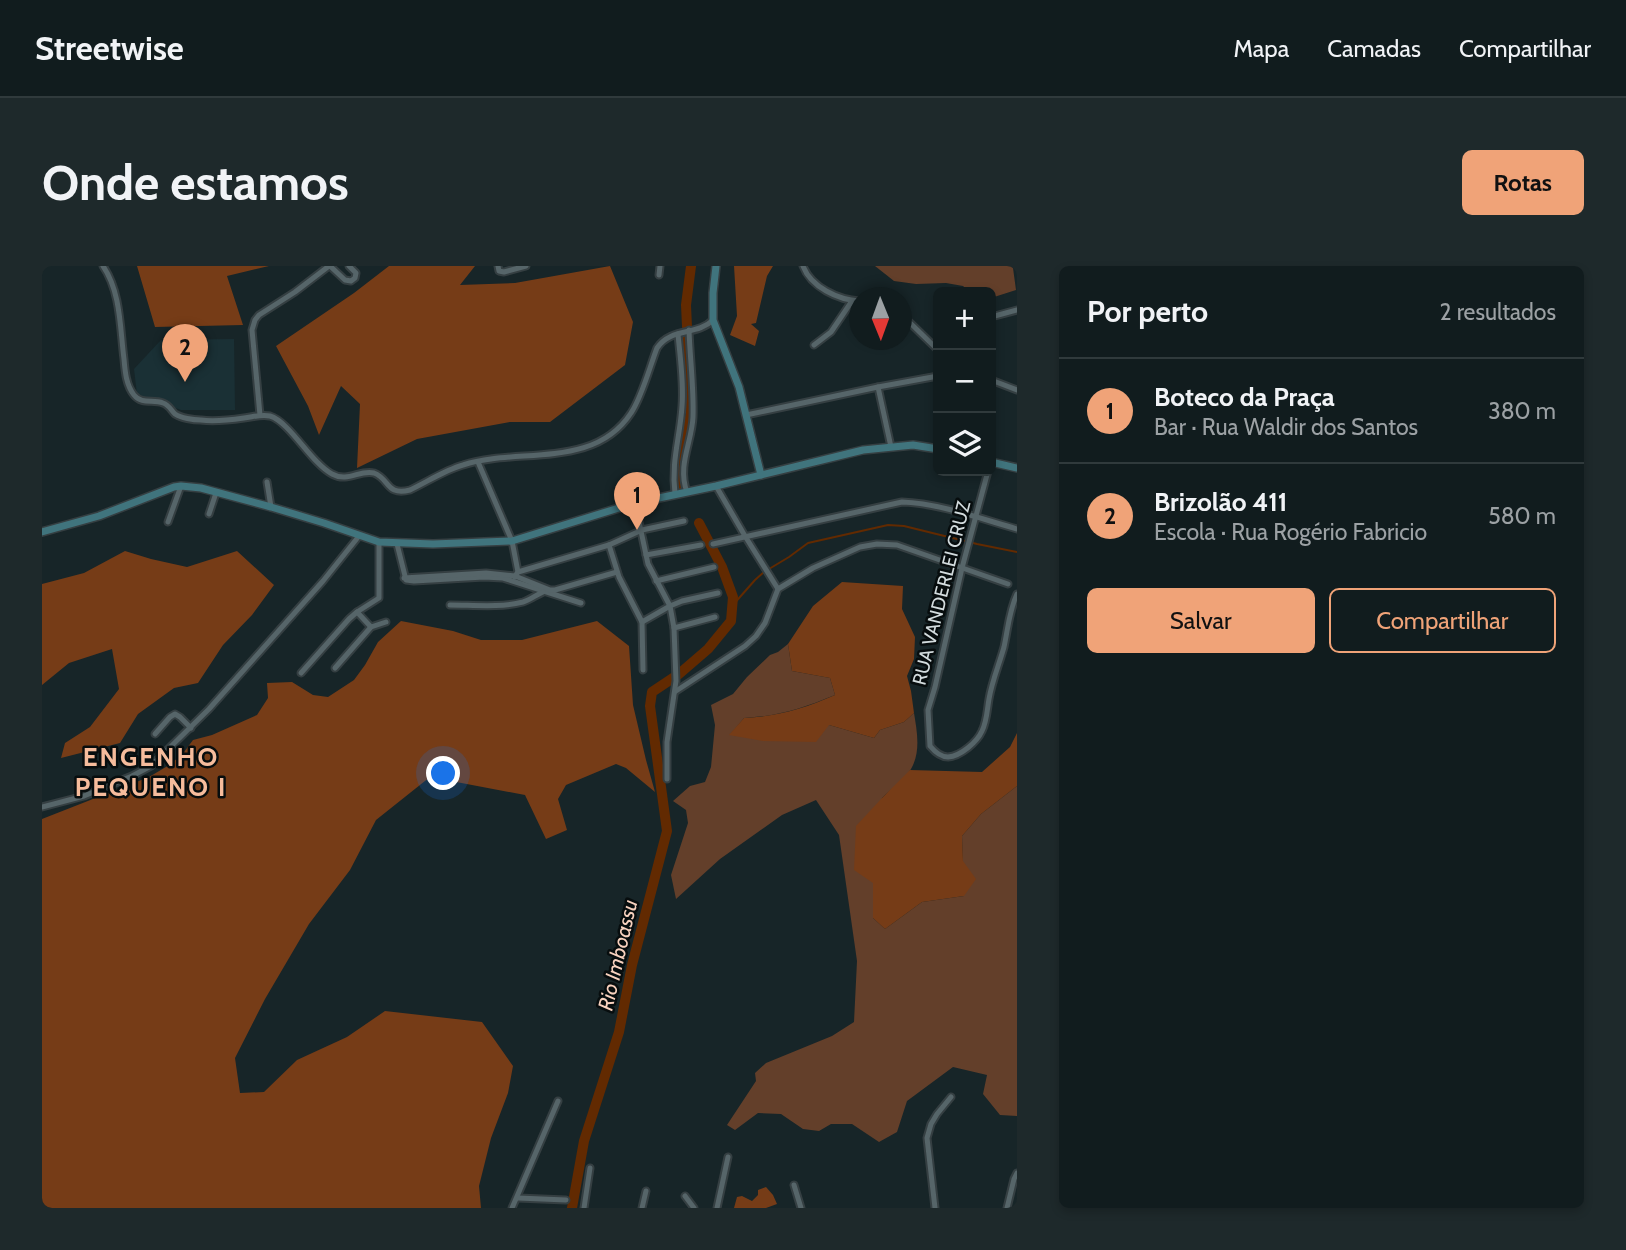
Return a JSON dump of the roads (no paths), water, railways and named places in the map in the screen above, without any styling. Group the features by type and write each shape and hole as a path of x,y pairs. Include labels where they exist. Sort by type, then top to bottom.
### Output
{"street":[{"path":"103,266 116,293 125,373 135,397 162,403 176,415 201,420 222,421 260,415 275,418 329,473 343,478 374,474 395,491 401,492 463,464 550,455 605,439 631,413 661,341 689,330 706,327 713,320"},
{"path":"260,415 252,330 255,320 269,307 295,292 329,266 345,280 351,281 356,273 349,266"},
{"path":"498,266 499,271 504,272 526,266"},
{"path":"659,275 660,266"},
{"path":"716,266 713,320 739,387 761,475"},
{"path":"803,266 806,274 816,284 849,300"},
{"path":"814,345 831,332 849,305"},
{"path":"996,316 1017,310"},
{"path":"912,325 933,345"},
{"path":"687,492 683,477 684,464 693,421 689,330"},
{"path":"675,494 674,454 683,394 678,334"},
{"path":"746,415 933,377"},
{"path":"996,382 1017,390"},
{"path":"878,387 891,447"},
{"path":"42,532 99,516 181,486 271,507 379,542 397,544 512,541 635,503 863,450 913,445 933,448"},
{"path":"478,462 512,541 516,576"},
{"path":"996,463 1017,468"},
{"name":"RUA VANDERLEI CRUZ","path":"987,476 928,709 930,746 943,756 956,755 978,738 986,719 1017,594"},
{"path":"267,482 271,507"},
{"path":"168,522 181,486"},
{"path":"716,486 744,536 779,589"},
{"path":"209,514 216,493"},
{"path":"713,544 902,502 915,502 1017,528"},
{"path":"635,503 648,564 670,606 674,628 676,691 667,741 667,779"},
{"path":"516,576 609,545 642,530 684,521"},
{"path":"42,807 84,796 151,766 191,728 323,581 359,536"},
{"path":"301,673 357,612 379,598 379,542"},
{"path":"397,544 405,579 486,573 516,576 555,590 617,572"},
{"path":"609,545 617,572 642,622 643,670"},
{"path":"646,555 701,545"},
{"path":"676,691 756,636 765,623 779,589 813,568 860,547 897,545 1008,584"},
{"path":"656,581 714,567"},
{"path":"516,576 543,592 581,603"},
{"path":"450,605 520,603 543,592"},
{"path":"642,622 682,601 718,593"},
{"path":"357,612 371,627"},
{"path":"674,628 715,617"},
{"path":"335,668 371,627 386,622"},
{"path":"155,734 175,714 191,728"},
{"path":"935,1208 928,1138 931,1124 951,1097"},
{"path":"512,1208 558,1101"},
{"path":"717,1208 728,1157"},
{"path":"584,1208 590,1168"},
{"path":"1007,1208 1017,1172"},
{"path":"794,1185 801,1208"},
{"path":"642,1208 646,1191"},
{"path":"685,1196 694,1208"},
{"path":"518,1198 566,1200"}],"waterway":[{"path":"680,487 683,450 691,413 686,305 691,266"},
{"name":"Rio Imboassu","path":"572,1208 584,1141 619,1032 632,965 667,831 650,706 652,692 679,674 708,649 731,621 733,597 722,567 699,523"},
{"path":"769,569 808,543 888,525 904,526 1017,552"},
{"path":"732,606 764,572"}],"place":[{"name":"Brizolão 411","path":"185,382"},
{"name":"Boteco da Praça","path":"637,530"}],"district":[{"name":"ENGENHO PEQUENO I","path":"151,772"}]}
